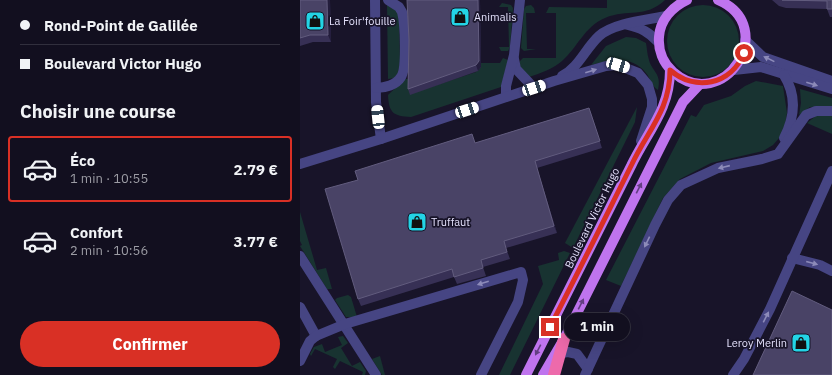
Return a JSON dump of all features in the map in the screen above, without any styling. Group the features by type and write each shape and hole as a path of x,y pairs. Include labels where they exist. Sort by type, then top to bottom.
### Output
{"highway":[{"path":"554,375 556,354 564,339"}],"main road":[{"path":"687,0 672,9 666,16 660,28 658,42 664,61 670,70 684,80 700,84 719,80 734,70 741,59 745,40 742,24 732,5 718,0"},
{"name":"Boulevard Victor Hugo","path":"526,375 637,153 666,102 669,92 670,70"},
{"path":"564,339 675,116 683,102 700,84"},
{"path":"543,375 556,354"}],"street":[{"path":"375,0 376,88 381,139"},
{"path":"376,88 383,88 396,83 401,78 404,68 402,12 399,7 388,0"},
{"path":"506,97 506,86 514,55 520,0"},
{"path":"554,81 571,71 590,45 601,34 617,27 666,16"},
{"path":"626,25 641,28 651,34 658,42"},
{"path":"745,40 764,57 832,81"},
{"path":"514,55 516,68 534,88"},
{"path":"300,164 381,139 554,81 606,66 618,65 638,73 648,85 652,98 652,107 637,153"},
{"path":"734,70 761,67 832,89"},
{"path":"762,159 783,140 793,115 792,92 790,84 784,74"},
{"path":"586,372 668,200 681,185 704,173 718,168 762,159 778,154 806,115 816,111 832,111"},
{"path":"733,375 744,359 770,309 832,171"},
{"path":"822,192 832,196"},
{"path":"300,256 345,324 376,375"},
{"path":"792,258 820,265 832,270"},
{"path":"300,361 310,341 316,336 345,324 521,272 523,280 518,302 480,375"},
{"path":"300,307 305,322 316,336"},
{"path":"556,354 573,352 577,354 586,372"}],"green space":[{"path":"607,0 665,0 658,6 650,9 613,15 598,22 586,32 568,56 547,70 529,77 519,69 520,61 523,58 556,58 556,13 546,13 549,7 607,8"},
{"path":"502,3 511,5 513,8 510,47 508,51 501,51 499,47 509,47 508,7 499,7"},
{"path":"387,5 399,12 400,63 398,74 394,78 388,79"},
{"path":"531,5 534,8 535,13 526,13 527,49 536,49 524,51 521,48 524,9 526,6"},
{"path":"703,5 723,11 733,21 739,41 733,61 723,71 703,77 683,71 673,61 667,41 673,21 683,11"},
{"path":"626,37 636,38 646,43 650,64 658,76 658,90 646,73 634,63 620,60 591,65 606,46"},
{"path":"503,58 508,60 501,87 411,117 396,114 389,106 388,95 405,79 409,79 410,94 476,72 481,63 500,63"},
{"path":"756,81 783,86 787,113 785,126 780,137 773,145 763,151 711,163 680,179 663,198 621,286 606,280 691,115 696,117 704,105 731,96 745,86"},
{"path":"800,89 832,98 832,106 810,107 799,115 801,103"},
{"path":"637,107 635,122 573,248 565,243"},
{"path":"817,115 832,116 832,134 807,123"},
{"path":"300,212 317,270 326,268 332,289 327,289 300,246 302,245 300,241"},
{"path":"564,251 570,253 510,375 499,375 543,284 538,266 559,260 558,253"},
{"path":"348,295 351,297 357,317 346,317 335,300"},
{"path":"343,336 348,343 341,348 352,366 360,362 366,371 365,375 362,375 363,372 340,361 335,369 333,367 337,359 315,349 311,356 310,354 314,347 322,344 325,352 342,345 338,337"},
{"path":"380,356 385,375 382,375 372,359"}],"building":[{"name":"La Foir'fouille","path":"300,0 327,0 328,35 310,35 300,38"},
{"path":"407,0 478,0 479,61 476,65 408,89 409,40"},
{"path":"782,0 832,0 832,9 827,9 827,1"},
{"name":"Truffaut","path":"589,108 600,141 535,161 554,226 504,241 507,252 481,260 483,268 454,277 452,269 358,299 325,189 358,180 355,171 472,134 475,143"},
{"name":"Leroy Merlin","path":"792,291 832,310 832,375 753,375"}],"place":[{"name":"Animalis","path":"460,17"},
{"name":"La Foir'fouille","path":"315,21"},
{"name":"Truffaut","path":"417,222"},
{"name":"Leroy Merlin","path":"801,343"}],"route":[{"path":"550,327 586,258 637,153 666,102 669,92 670,70 684,80 700,84 710,83 727,76 734,70 744,53"}]}
